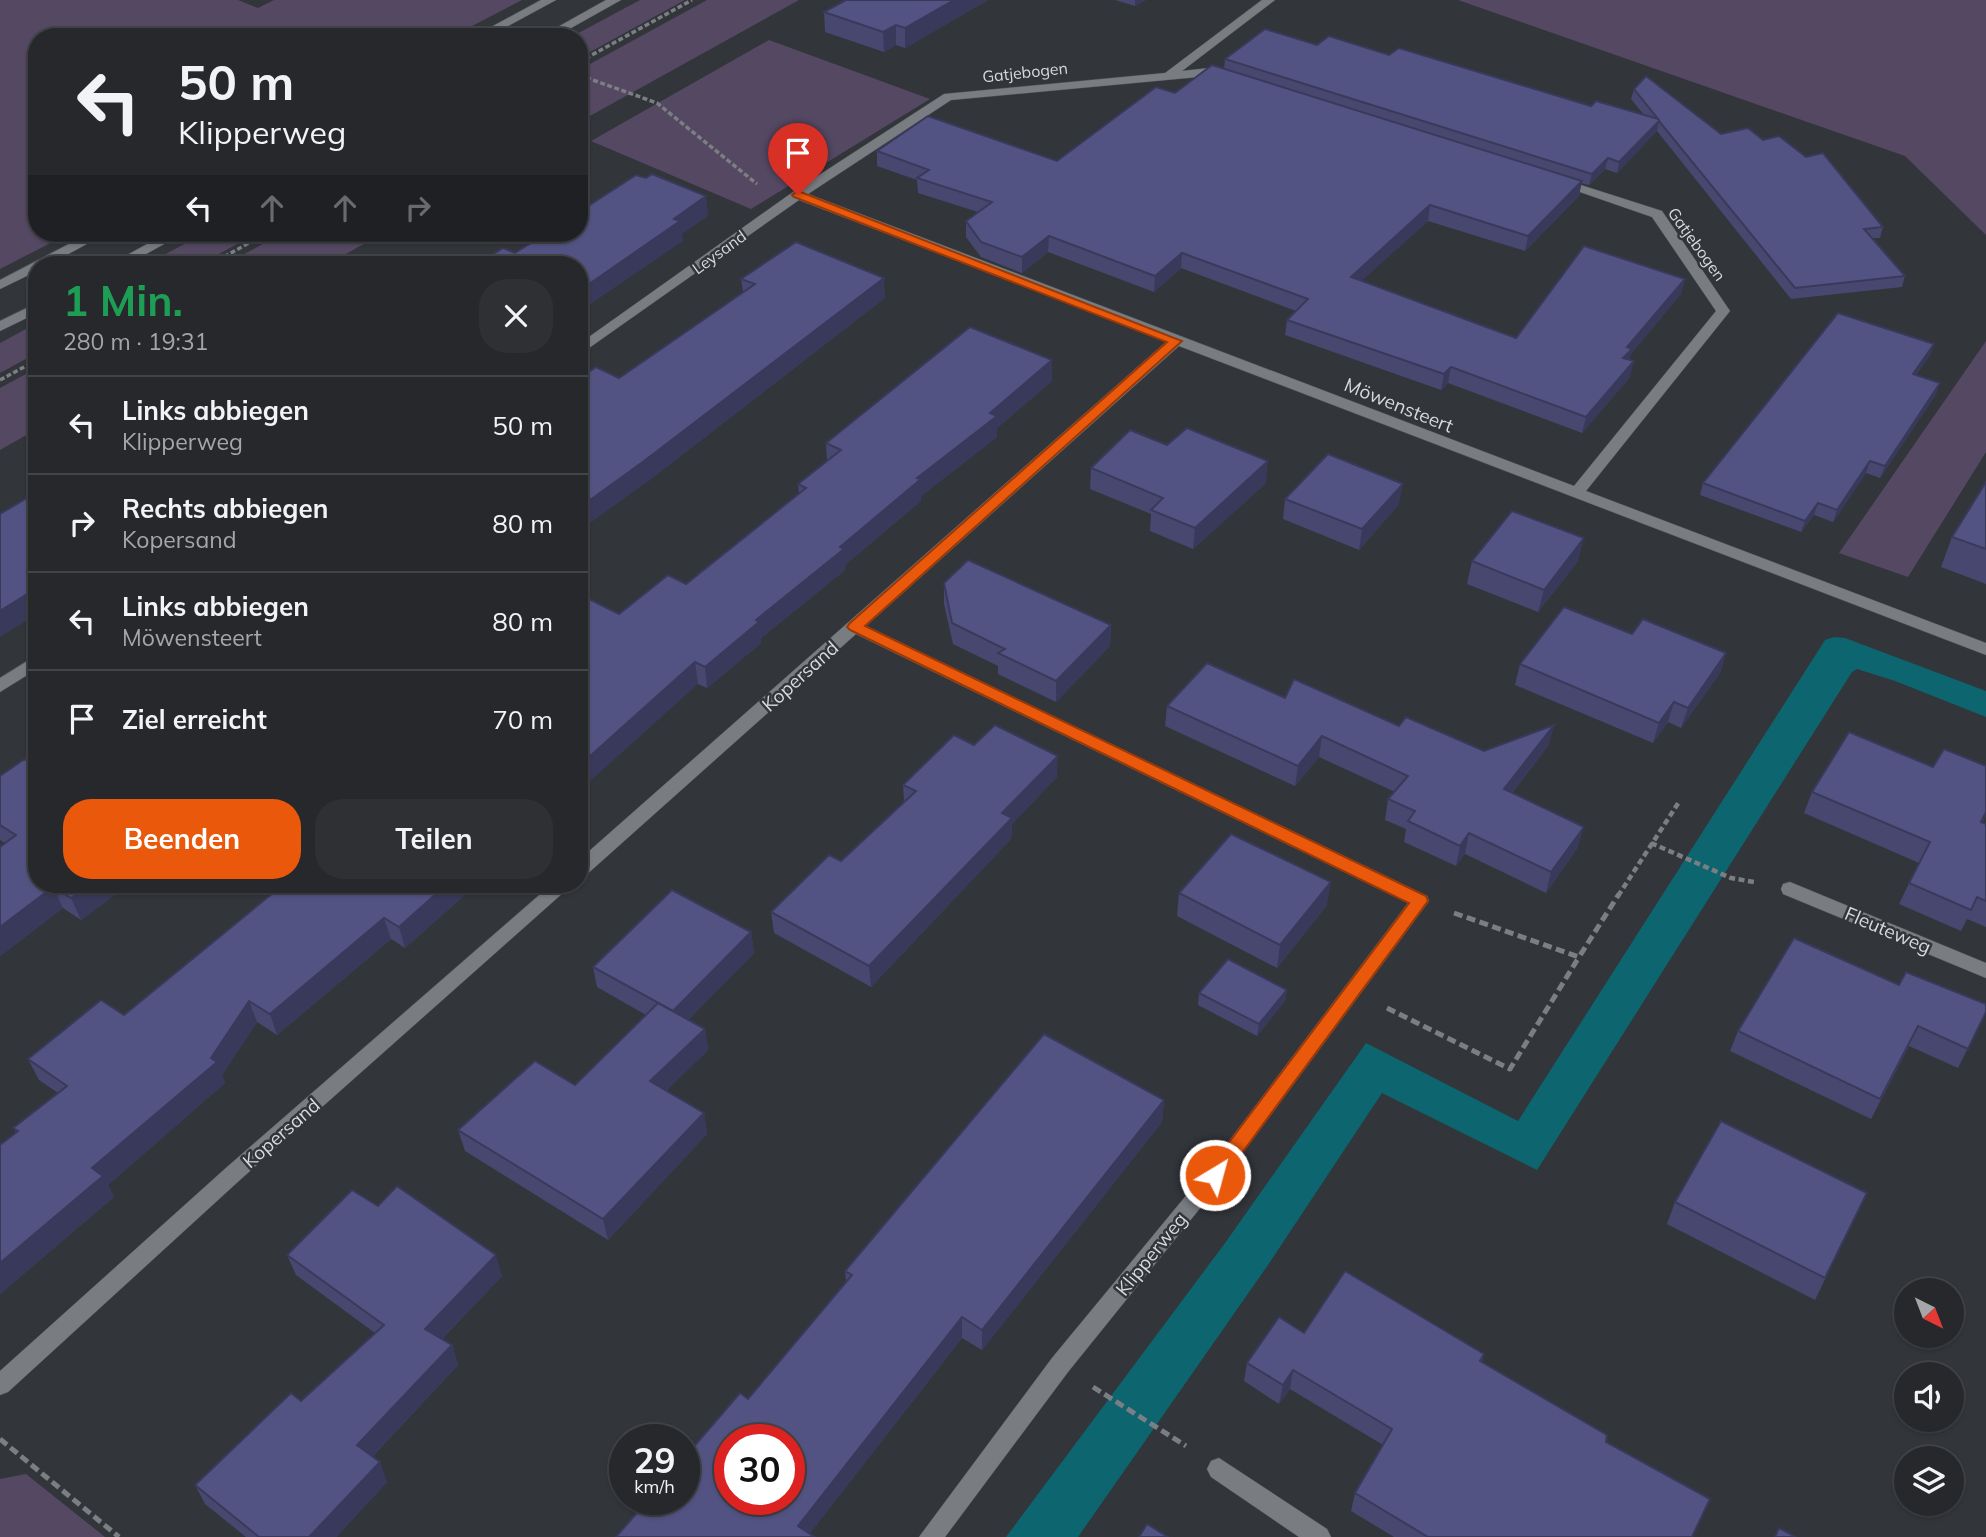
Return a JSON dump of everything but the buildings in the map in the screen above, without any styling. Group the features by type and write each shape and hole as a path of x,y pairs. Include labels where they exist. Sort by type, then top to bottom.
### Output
{"street":[{"path":"496,28 550,0"},
{"path":"563,28 615,0"},
{"path":"1168,76 1269,0"},
{"name":"Gatjebogen","path":"894,131 948,97 1209,72 1235,80"},
{"name":"Leysand","path":"588,345 792,199 894,131"},
{"name":"Gatjebogen","path":"1541,176 1657,214 1723,311 1575,494"},
{"name":"Möwensteert","path":"792,199 1176,341 1986,649"},
{"path":"55,256 83,242"},
{"path":"133,256 160,242"},
{"path":"0,285 28,270"},
{"path":"0,327 28,312"},
{"name":"Kopersand","path":"588,863 1176,341"},
{"path":"855,627 1420,901"},
{"path":"0,686 28,667"},
{"name":"Fleuteweg","path":"1790,889 1986,971"},
{"name":"Kopersand","path":"0,1385 234,1173 554,893"},
{"name":"Klipperweg","path":"931,1537 1060,1365 1215,1175 1420,901"},
{"path":"1219,1469 1319,1537"}],"path":[{"path":"588,57 692,0"},
{"path":"588,78 657,103 772,196 792,199"},
{"path":"225,256 251,242"},
{"path":"0,380 28,365"},
{"path":"1354,991 1510,1069 1679,802"},
{"path":"1651,843 1731,878"},
{"path":"1420,901 1579,957"},
{"path":"1106,1395 1161,1428"},
{"path":"0,1439 119,1537"}],"shaded area":[{"path":"0,0 238,0 258,8 274,0 522,0 468,28 28,28 28,242 52,242 0,269"},
{"path":"640,0 685,0 588,53 588,28"},
{"path":"707,0 799,0 588,117 588,65"},
{"path":"1458,0 1986,0 1986,235 1905,156"},
{"path":"769,40 930,99 751,209 591,141"},
{"path":"188,242 241,242 215,256 162,256"},
{"path":"266,242 367,242 342,256 241,256"},
{"path":"28,328 28,358 0,373 0,343"},
{"path":"1986,341 1986,452 1908,577 1839,553"},
{"path":"28,373 28,434 0,450 0,388"},
{"path":"26,1474 105,1537 0,1537 0,1479"}],"water":[{"path":"1845,638 1986,691 1986,717 1895,681 1857,669 1852,672 1537,1170 1382,1093 1268,1265 1078,1537 1006,1537 1225,1243 1366,1043 1518,1121 1825,640"}],"route":[{"path":"798,195 1176,341 855,627 1420,901 1215,1175"}]}
